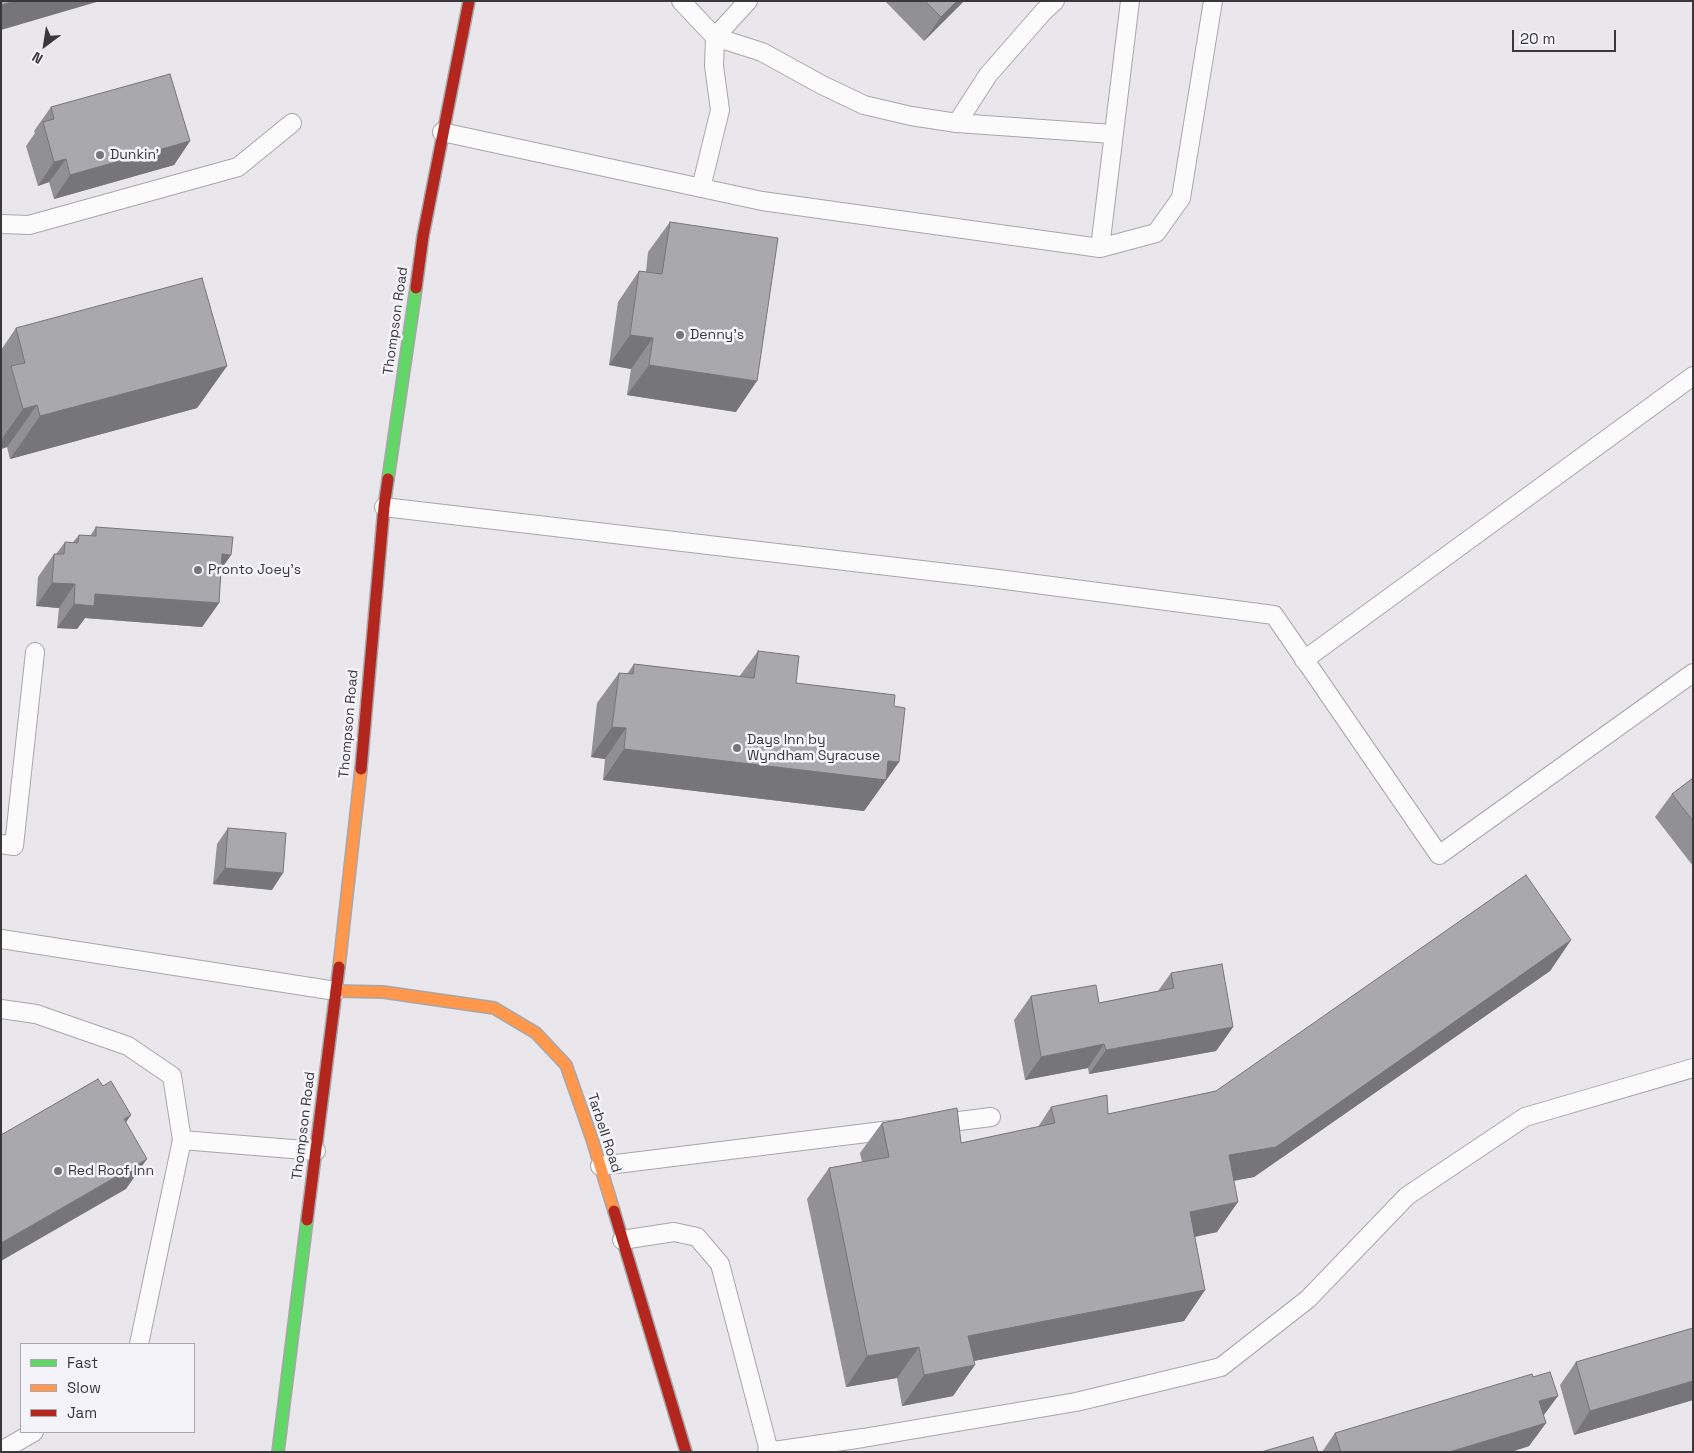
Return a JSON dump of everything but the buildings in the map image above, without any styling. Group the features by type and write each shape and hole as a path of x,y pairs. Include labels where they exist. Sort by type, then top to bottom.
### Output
{"street":[{"name":"Thompson Road","path":"278,1452 357,808 384,507 423,236 469,1"},
{"name":"Tarbell Road","path":"336,991 383,992 494,1008 536,1033 566,1065 600,1166 686,1452"}],"lane":[{"path":"681,1 715,37 762,52 822,85 864,105 911,116 957,123 1114,134"},
{"path":"701,188 720,110 714,66 715,37 748,1"},
{"path":"957,123 988,75 1055,1"},
{"path":"1100,248 1130,1"},
{"path":"442,132 762,201 1100,248 1156,232 1181,198 1213,1"},
{"path":"1,224 29,225 238,167 292,123"},
{"path":"1304,660 1693,376"},
{"path":"384,507 990,578 1274,615 1439,855 1693,673"},
{"path":"1,844 14,846 36,652"},
{"path":"1,939 336,991"},
{"path":"1,1009 36,1014 128,1046 172,1076 182,1140 139,1343"},
{"path":"622,1240 674,1232 698,1237 720,1264 768,1452 863,1438 1076,1402 1221,1367 1308,1300 1407,1196 1525,1117 1693,1068"},
{"path":"600,1166 991,1117"},
{"path":"182,1140 316,1151"},
{"path":"1,1451 32,1433"}],"traffic: fast":[{"path":"388,479 416,288"},
{"path":"278,1452 307,1220"}],"traffic: slow":[{"path":"339,967 361,769"},
{"path":"336,991 383,992 494,1008 536,1033 566,1065 592,1139 614,1211"}],"traffic: jam":[{"path":"416,288 423,236 469,1"},
{"path":"361,769 388,479"},
{"path":"307,1220 339,967"},
{"path":"614,1211 686,1452"}],"place":[{"name":"Dunkin'","path":"100,155"},
{"name":"Denny's","path":"680,335"},
{"name":"Pronto Joey's","path":"198,570"},
{"name":"Days Inn by Wyndham Syracuse","path":"737,748"},
{"name":"Red Roof Inn","path":"58,1171"}]}
